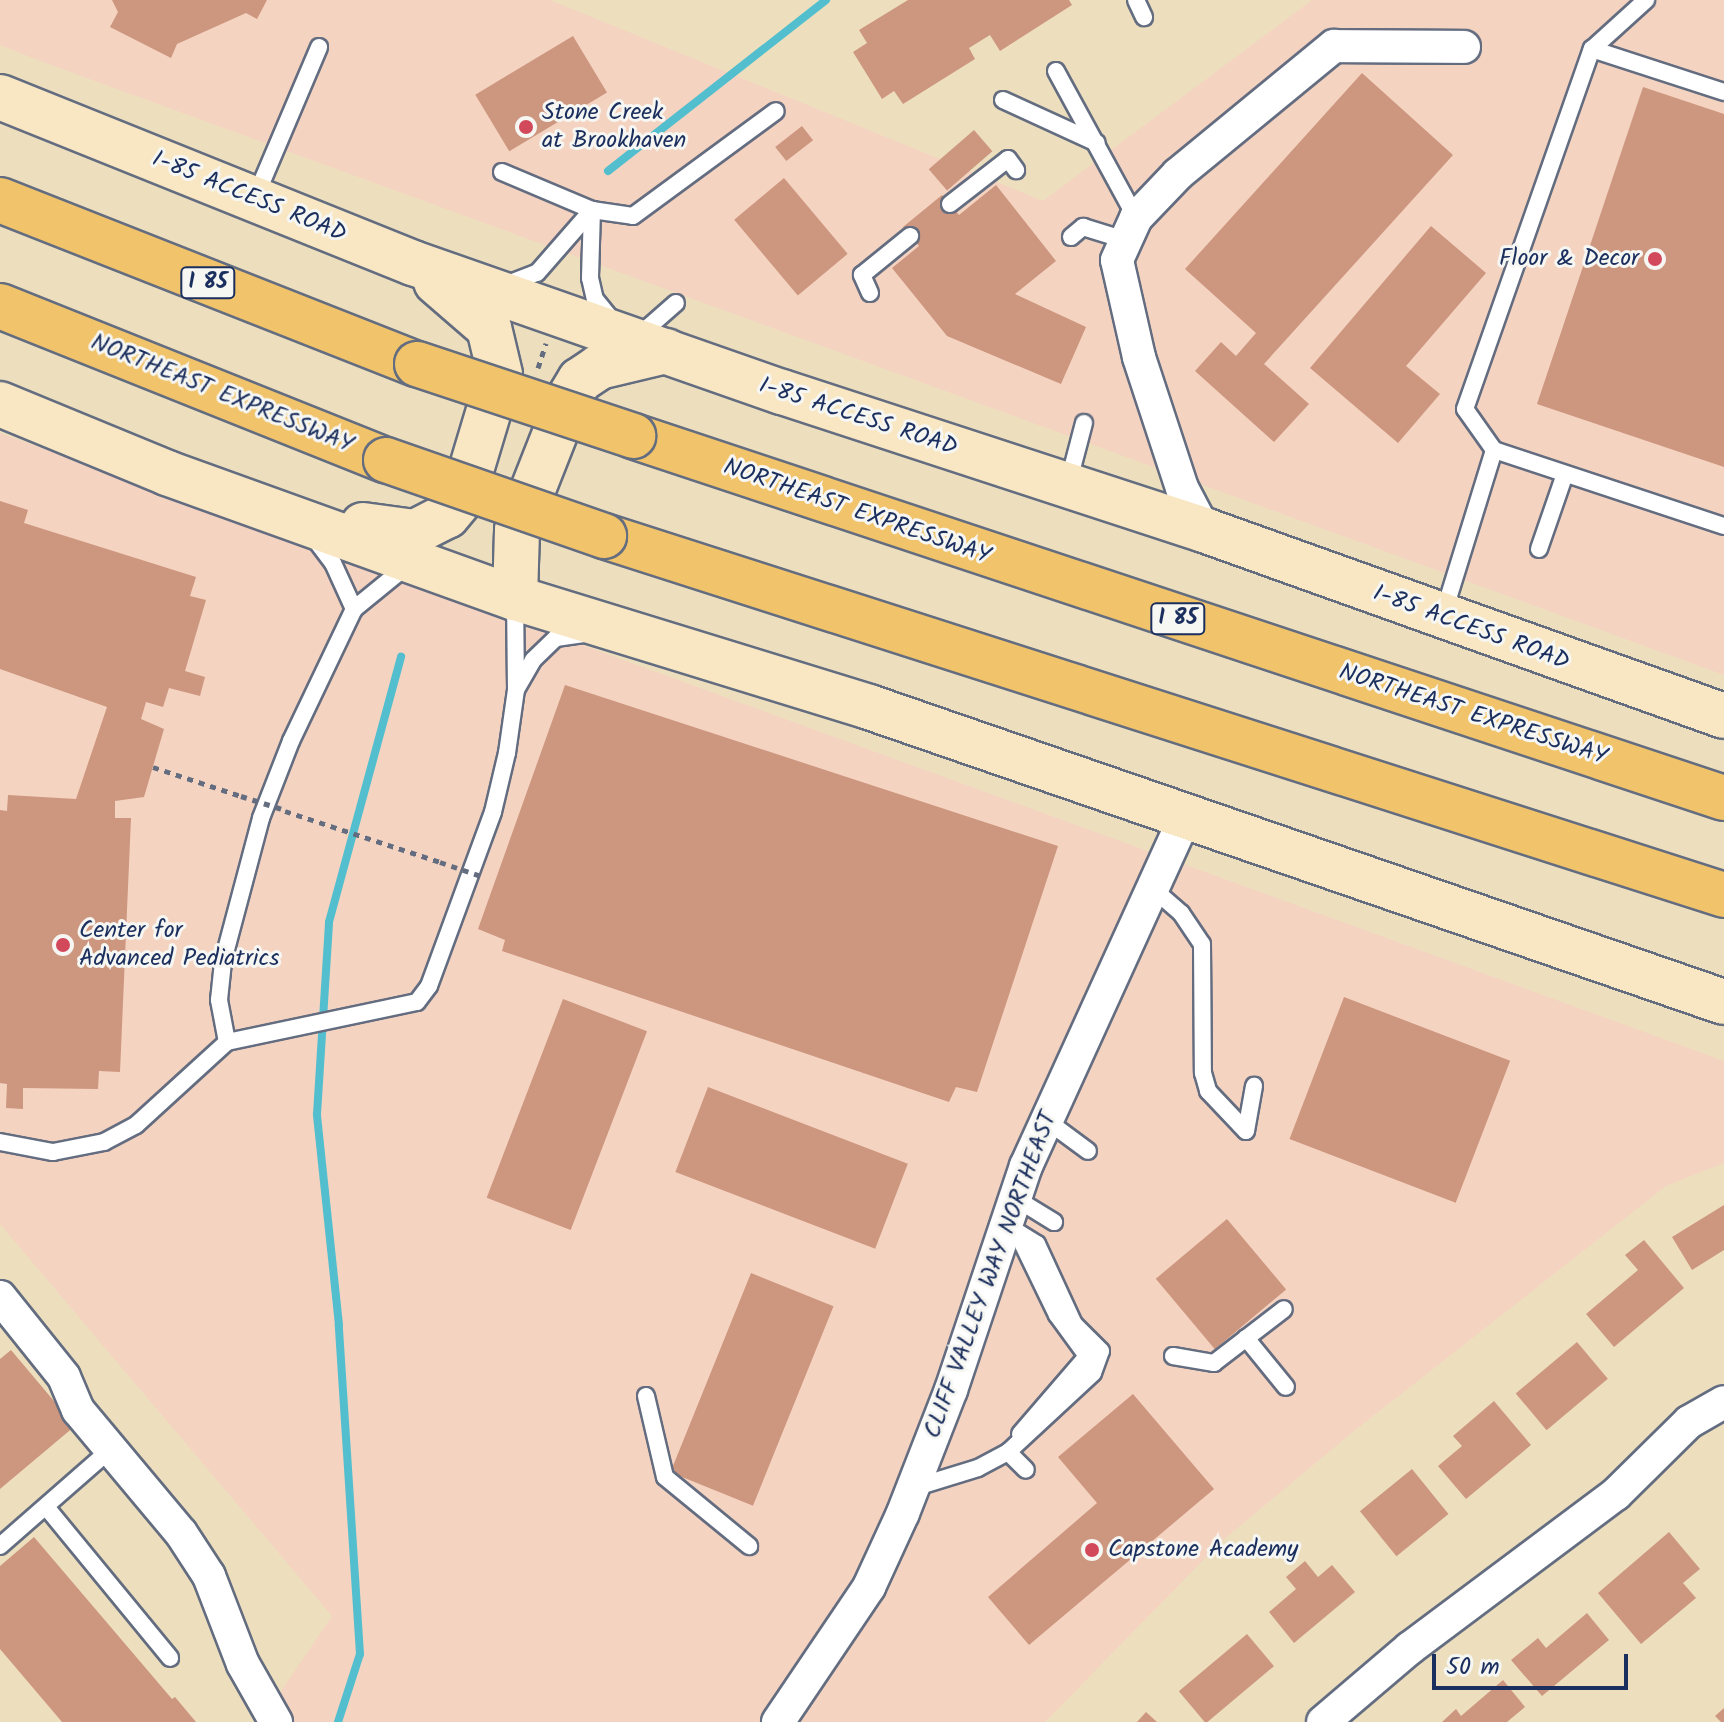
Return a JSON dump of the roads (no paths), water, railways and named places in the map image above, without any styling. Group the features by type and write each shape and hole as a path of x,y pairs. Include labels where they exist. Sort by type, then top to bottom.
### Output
{"highway":[{"name":"NORTHEAST EXPRESSWAY","path":"0,200 417,364 1724,798"},
{"name":"NORTHEAST EXPRESSWAY","path":"0,306 386,460 604,536 1724,895"}],"main road":[{"name":"I-85 ACCESS ROAD","path":"0,97 413,263 650,346 1204,530 1724,716"},
{"path":"167,473 388,532 415,532 447,516 463,497 500,374 498,359 489,328 413,263"},
{"path":"515,598 517,530 580,380 599,367 650,346"},
{"path":"0,404 167,473 515,598 627,635 869,707 1724,1002"},
{"path":"517,530 529,562 548,585 627,635"}],"street":[{"path":"1204,530 1182,488 1139,357 1117,260 1131,229 1178,174 1334,46 1464,47"},
{"name":"CLIFF VALLEY WAY NORTHEAST","path":"778,1722 869,1587 913,1488 1046,1120 1185,817"},
{"path":"0,1297 64,1377 78,1410 113,1447 209,1576 243,1664 276,1722"},
{"path":"1323,1722 1410,1648 1616,1494 1689,1422 1724,1402"}],"lane":[{"path":"1136,0 1144,17"},
{"path":"1646,0 1592,49 1465,409 1494,450 1724,526"},
{"path":"254,199 319,47"},
{"path":"1592,49 1724,92"},
{"path":"1056,71 1098,143 1131,229 1083,227 1071,237"},
{"path":"1003,100 1098,143"},
{"path":"502,172 592,210 633,216 776,111"},
{"path":"950,204 1008,159 1016,170"},
{"path":"487,289 537,273 592,210"},
{"path":"592,210 590,278 595,299 650,346 676,303"},
{"path":"870,293 862,275 910,236"},
{"path":"1068,486 1084,423"},
{"path":"1442,617 1494,450"},
{"path":"1539,549 1565,474"},
{"path":"227,1042 219,1000 223,961 261,818 291,741 354,609 440,536 447,516"},
{"path":"301,520 333,563 354,609"},
{"path":"0,1142 53,1152 104,1142 147,1116 227,1042 417,1002 429,986 493,812 516,690 515,598"},
{"path":"516,690 533,660 556,638 627,635"},
{"path":"1151,887 1181,913 1202,944 1203,1073 1208,1091 1246,1131 1254,1086"},
{"path":"1046,1120 1088,1151"},
{"path":"1011,1212 1054,1222"},
{"path":"913,1488 1008,1452 1093,1373 1101,1351 1074,1324 1037,1244 1011,1212"},
{"path":"1173,1356 1214,1363 1284,1309"},
{"path":"1246,1338 1286,1387"},
{"path":"646,1396 665,1477 749,1546"},
{"path":"0,1546 113,1447"},
{"path":"1008,1452 1026,1470"},
{"path":"47,1508 170,1658"}],"waterway":[{"path":"608,171 826,0"},
{"path":"338,1722 360,1654 339,1325 317,1114 329,922 401,657"}],"place":[{"name":"Stone Creek at Brookhaven","path":"526,127"},
{"name":"Floor & Decor","path":"1655,259"},
{"name":"Center for Advanced Pediatrics","path":"63,945"},
{"name":"Capstone Academy","path":"1092,1550"}]}
